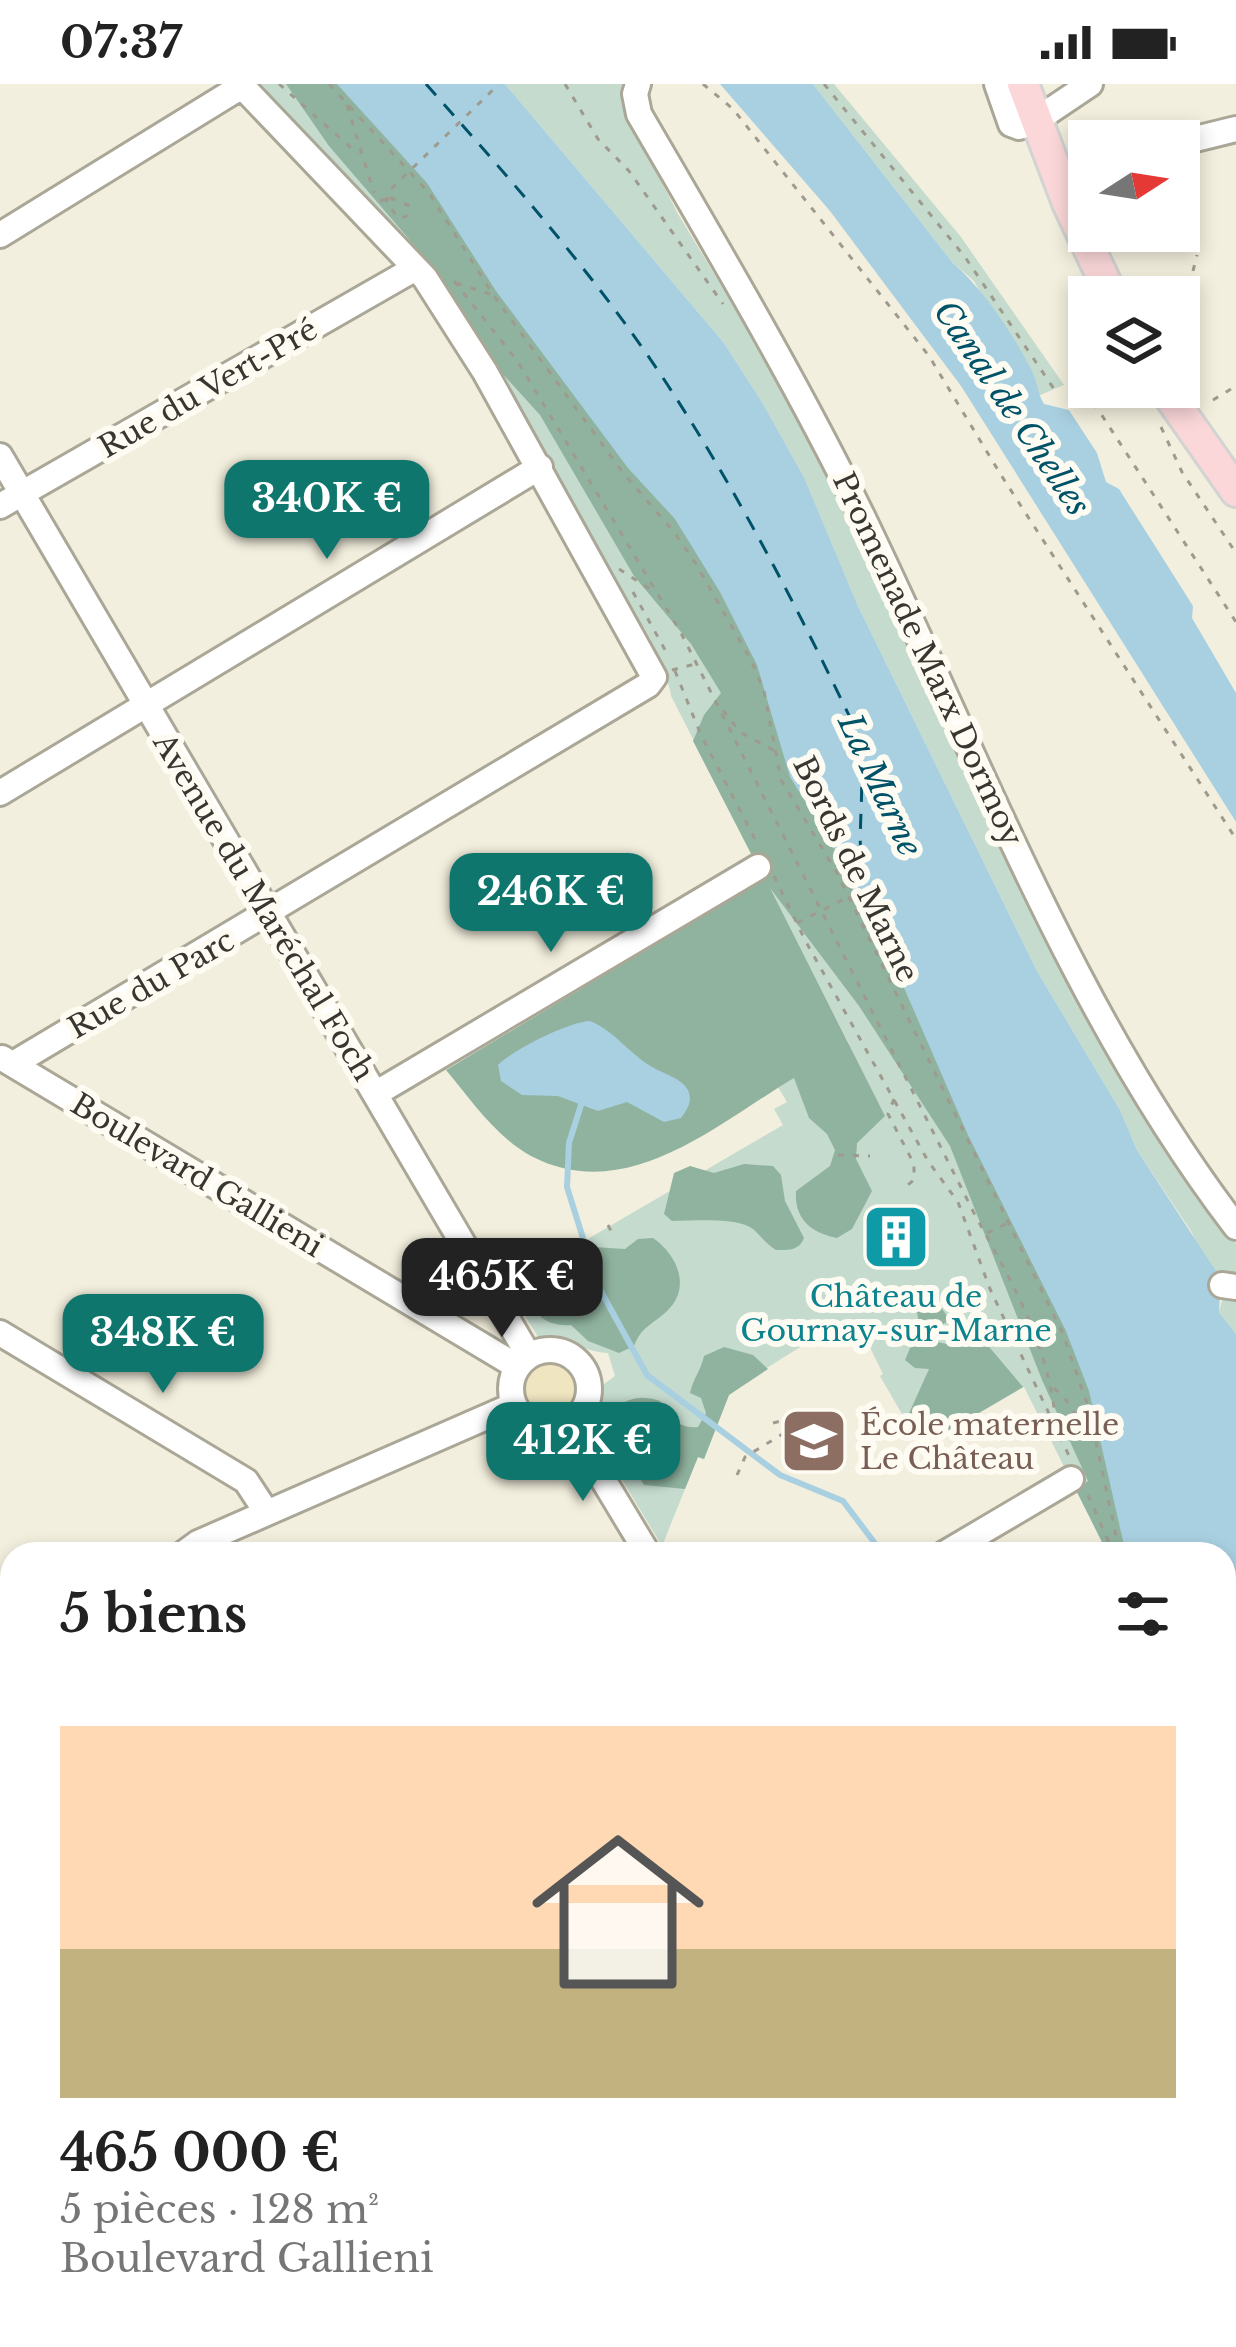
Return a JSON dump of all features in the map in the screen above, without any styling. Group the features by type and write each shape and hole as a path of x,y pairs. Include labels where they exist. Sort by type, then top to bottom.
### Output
{"main road":[{"path":"1022,84 1043,104 1068,166"},
{"path":"1178,408 1236,490"},
{"path":"1200,408 1236,460"}],"street":[{"name":"Promenade Marx Dormoy","path":"638,84 639,114 813,420 1074,962 1155,1108 1236,1227"},
{"path":"997,84 1011,124 1019,128 1043,104 1090,84"},
{"path":"0,235 241,85 425,278 664,673"},
{"path":"1200,138 1236,129"},
{"name":"Rue du Vert-Pré","path":"11,500 414,269"},
{"name":"Avenue du Maréchal Foch","path":"0,456 11,500 145,708 375,1094 524,1361"},
{"path":"0,793 539,467"},
{"name":"Rue du Parc","path":"7,1060 268,915 664,673"},
{"path":"375,1094 758,867"},
{"name":"Boulevard Gallieni","path":"7,1060 524,1361"},
{"path":"0,1333 246,1481 267,1514"},
{"path":"556,1351 574,1358 583,1369 589,1396 580,1414 554,1428 524,1418 514,1405 511,1388 524,1361 556,1351"},
{"path":"199,1542 514,1405"},
{"path":"569,1423 641,1542"},
{"path":"964,1542 1071,1479"}],"path":[{"path":"279,84 353,153 360,154"},
{"name":"Bords de Marne","path":"329,84 429,194 494,296 624,474 674,532 751,660 764,691 781,780 849,896 1063,1334 1090,1409 1117,1542"},
{"path":"390,199 408,205 408,215 400,219 390,211 386,198 390,190 499,84"},
{"path":"565,84 598,139 629,171 728,310"},
{"path":"704,84 733,109 928,356 1236,839"},
{"path":"824,84 965,257 1054,389"},
{"path":"346,101 356,144 370,172 374,206"},
{"path":"391,224 400,224"},
{"path":"1193,271 1197,255"},
{"name":"Bords de Marne","path":"445,270 518,362 660,595 718,704 1028,1309 1053,1387 1058,1431 990,1288 966,1219 928,1161 895,1097 888,1114 915,1172 914,1180 905,1187"},
{"path":"454,282 494,296"},
{"path":"1213,400 1236,386"},
{"path":"1097,408 1236,622"},
{"path":"1158,422 1182,472 1236,553"},
{"path":"617,568 660,595"},
{"path":"664,673 695,664"},
{"path":"718,704 740,732 776,752"},
{"path":"797,923 849,896 866,895"},
{"path":"838,1155 870,1156"},
{"path":"986,1234 1007,1223"},
{"path":"608,1225 614,1237"},
{"name":"Bords de Marne","path":"1053,1387 1098,1451"},
{"path":"773,1423 789,1419 798,1436"},
{"path":"737,1475 745,1457 796,1425"}],"green space":[{"path":"248,84 337,84 806,806 1121,1542 1102,1542 1024,1387 921,1447 880,1376 856,1319 797,1349 729,1395 704,1459 698,1457 664,1542 660,1542 589,1425 600,1406 604,1384 615,1376 608,1353 538,1337 505,1283 506,1277 521,1269 526,1275 783,1125 774,1109 787,1102 778,1087 849,1044 671,696 651,640 490,370"},
{"path":"286,84 354,84 718,561 1113,1385 1139,1542 1102,1542 1076,1490 1088,1481 1042,1380 950,1146 859,1006 770,888 885,1116 857,1143 856,1159 872,1191 852,1229 837,1238 812,1228 798,1209 796,1191 830,1166 835,1150 827,1134 809,1118 794,1078 669,1153 636,1166 601,1172 567,1169 518,1148 446,1070 764,879 693,741 721,693 691,644 634,576 540,415 481,350 408,238 329,146"},
{"path":"505,84 624,84 621,102 678,214 810,433 983,798 1154,1125 1236,1244 1236,1334 1219,1312 1223,1297 1191,1231 1137,1150 1120,1110 1037,971 858,606 804,477 762,402 724,343"},
{"path":"813,84 834,84 961,237 1064,385 1038,396 974,281 952,262"},
{"path":"744,1164 773,1166 781,1175 785,1201 804,1238 796,1248 776,1250 746,1225 672,1221 664,1214 674,1173 690,1166 714,1173"},
{"path":"653,1238 675,1263 680,1283 674,1303 634,1346 619,1353 588,1341 571,1325 555,1324 537,1313 532,1290 552,1288 565,1296 575,1295 593,1247 625,1249 638,1239"},
{"path":"935,1299 950,1320 937,1328 937,1342 957,1346 967,1337 985,1342 1023,1387 921,1447 906,1420 929,1369 915,1368 905,1360 910,1348 922,1342 917,1312"},
{"path":"724,1347 753,1355 768,1369 729,1395 704,1459 698,1457 685,1489 644,1485 635,1471 642,1455 610,1438 604,1415 630,1400 652,1399 660,1401 680,1424 698,1427 706,1413 691,1388 704,1356"}],"sand":[{"path":"550,1360 570,1369 579,1389 570,1409 550,1418 530,1409 521,1389 530,1369"}],"water":[{"name":"La Marne","path":"337,84 505,84 724,343 762,402 804,477 858,606 1037,971 1120,1110 1137,1150 1221,1279 1219,1312 1236,1334 1236,1542 1123,1542 1089,1391 1066,1331 968,1135 865,898 790,777 757,665 720,592 675,519 628,468 496,291 427,183"},
{"name":"Canal de Chelles","path":"720,84 813,84 996,312 1031,369 1044,404 1069,410 1097,453 1106,482 1119,489 1193,606 1192,618 1236,693 1236,822 961,386 830,211"},
{"path":"590,1021 645,1063 685,1086 690,1102 681,1118 664,1122 627,1102 598,1111 558,1096 522,1095 501,1081 498,1065 505,1059 555,1031"}],"waterway":[{"path":"581,1105 569,1143 567,1187 598,1286 647,1375 780,1475 843,1501 874,1542"}],"ferry route":[{"path":"426,84 552,230 640,344 767,554 856,730 866,894"}],"place":[{"name":"Château de Gournay-sur-Marne","path":"896,1237"},
{"name":"École maternelle Le Château","path":"814,1441"}]}
